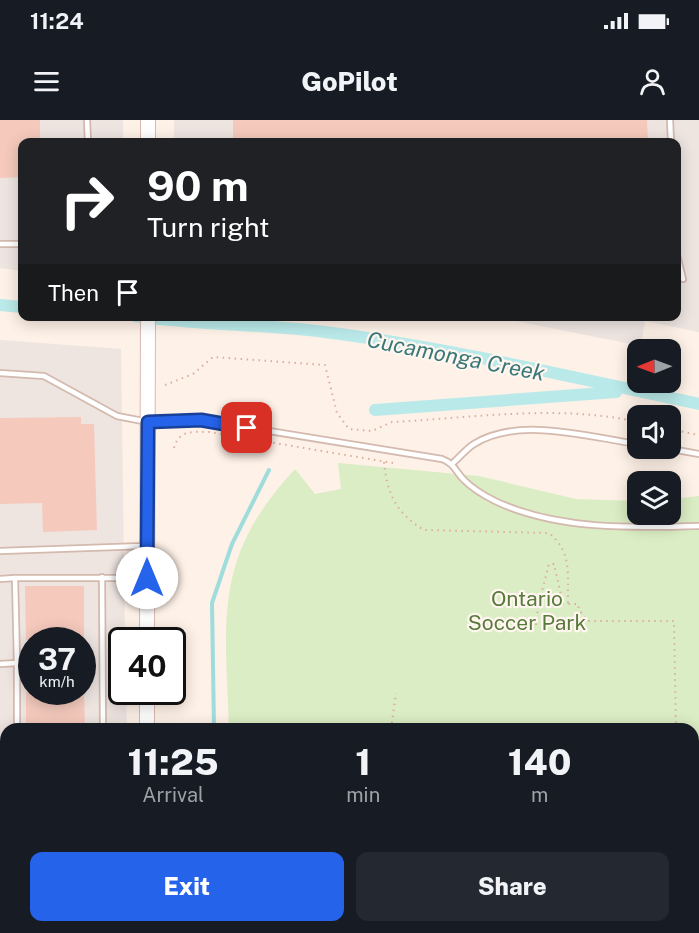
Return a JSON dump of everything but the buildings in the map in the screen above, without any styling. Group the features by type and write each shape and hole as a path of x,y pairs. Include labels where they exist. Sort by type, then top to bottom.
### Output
{"street":[{"path":"148,120 148,138"},
{"path":"147,627 148,321"},
{"path":"147,705 147,723"}],"lane":[{"path":"87,120 88,138"},
{"path":"670,120 671,138"},
{"path":"0,244 18,244"},
{"path":"681,271 683,279"},
{"path":"0,373 44,376 117,416 148,422 201,420 431,457 453,464 462,478 477,492 524,512 602,525 699,526"},
{"path":"453,464 472,445 511,431 530,430 627,443"},
{"path":"681,451 699,454"},
{"path":"0,552 147,546"},
{"path":"102,577 103,723"},
{"path":"15,578 17,723"},
{"path":"0,579 147,578"},
{"path":"0,664 16,663"}],"path":[{"path":"165,384 193,374 213,357 325,365 338,413 349,429 372,431 392,422 551,413 613,416 627,419"},
{"path":"681,431 699,435"},
{"path":"174,448 180,436 186,432 210,432 393,463"},
{"path":"384,462 388,489 395,506 408,520 424,530 549,533 558,540 567,554 568,604"},
{"path":"536,625 549,564 554,564 562,604 578,604 583,618 594,623 674,621 676,723"},
{"path":"392,723 396,693"}],"shaded area":[{"path":"0,120 123,120 123,138 18,138 18,270 0,268"},
{"path":"174,120 699,120 699,332 645,321 681,321 681,138 174,138"},
{"path":"515,321 645,321 642,339 627,339 627,343"},
{"path":"0,340 121,349 125,627 108,627 108,705 126,705 127,723 0,723"}],"green space":[{"name":"Ontario Soccer Park","path":"338,463 479,476 576,499 627,501 627,525 681,525 681,498 699,496 699,723 229,723 227,621 230,590 237,561 250,531 268,501 295,469 315,494 341,489"}],"waterway":[{"name":"Cucamonga Creek","path":"0,305 18,307"},
{"name":"Cucamonga Creek","path":"182,321 301,329 419,346 699,404"},
{"name":"Cucamonga Creek","path":"375,410 616,392"},
{"path":"214,723 212,603 232,544 269,470"}],"route":[{"path":"147,578 148,422 201,420 247,428"}]}
